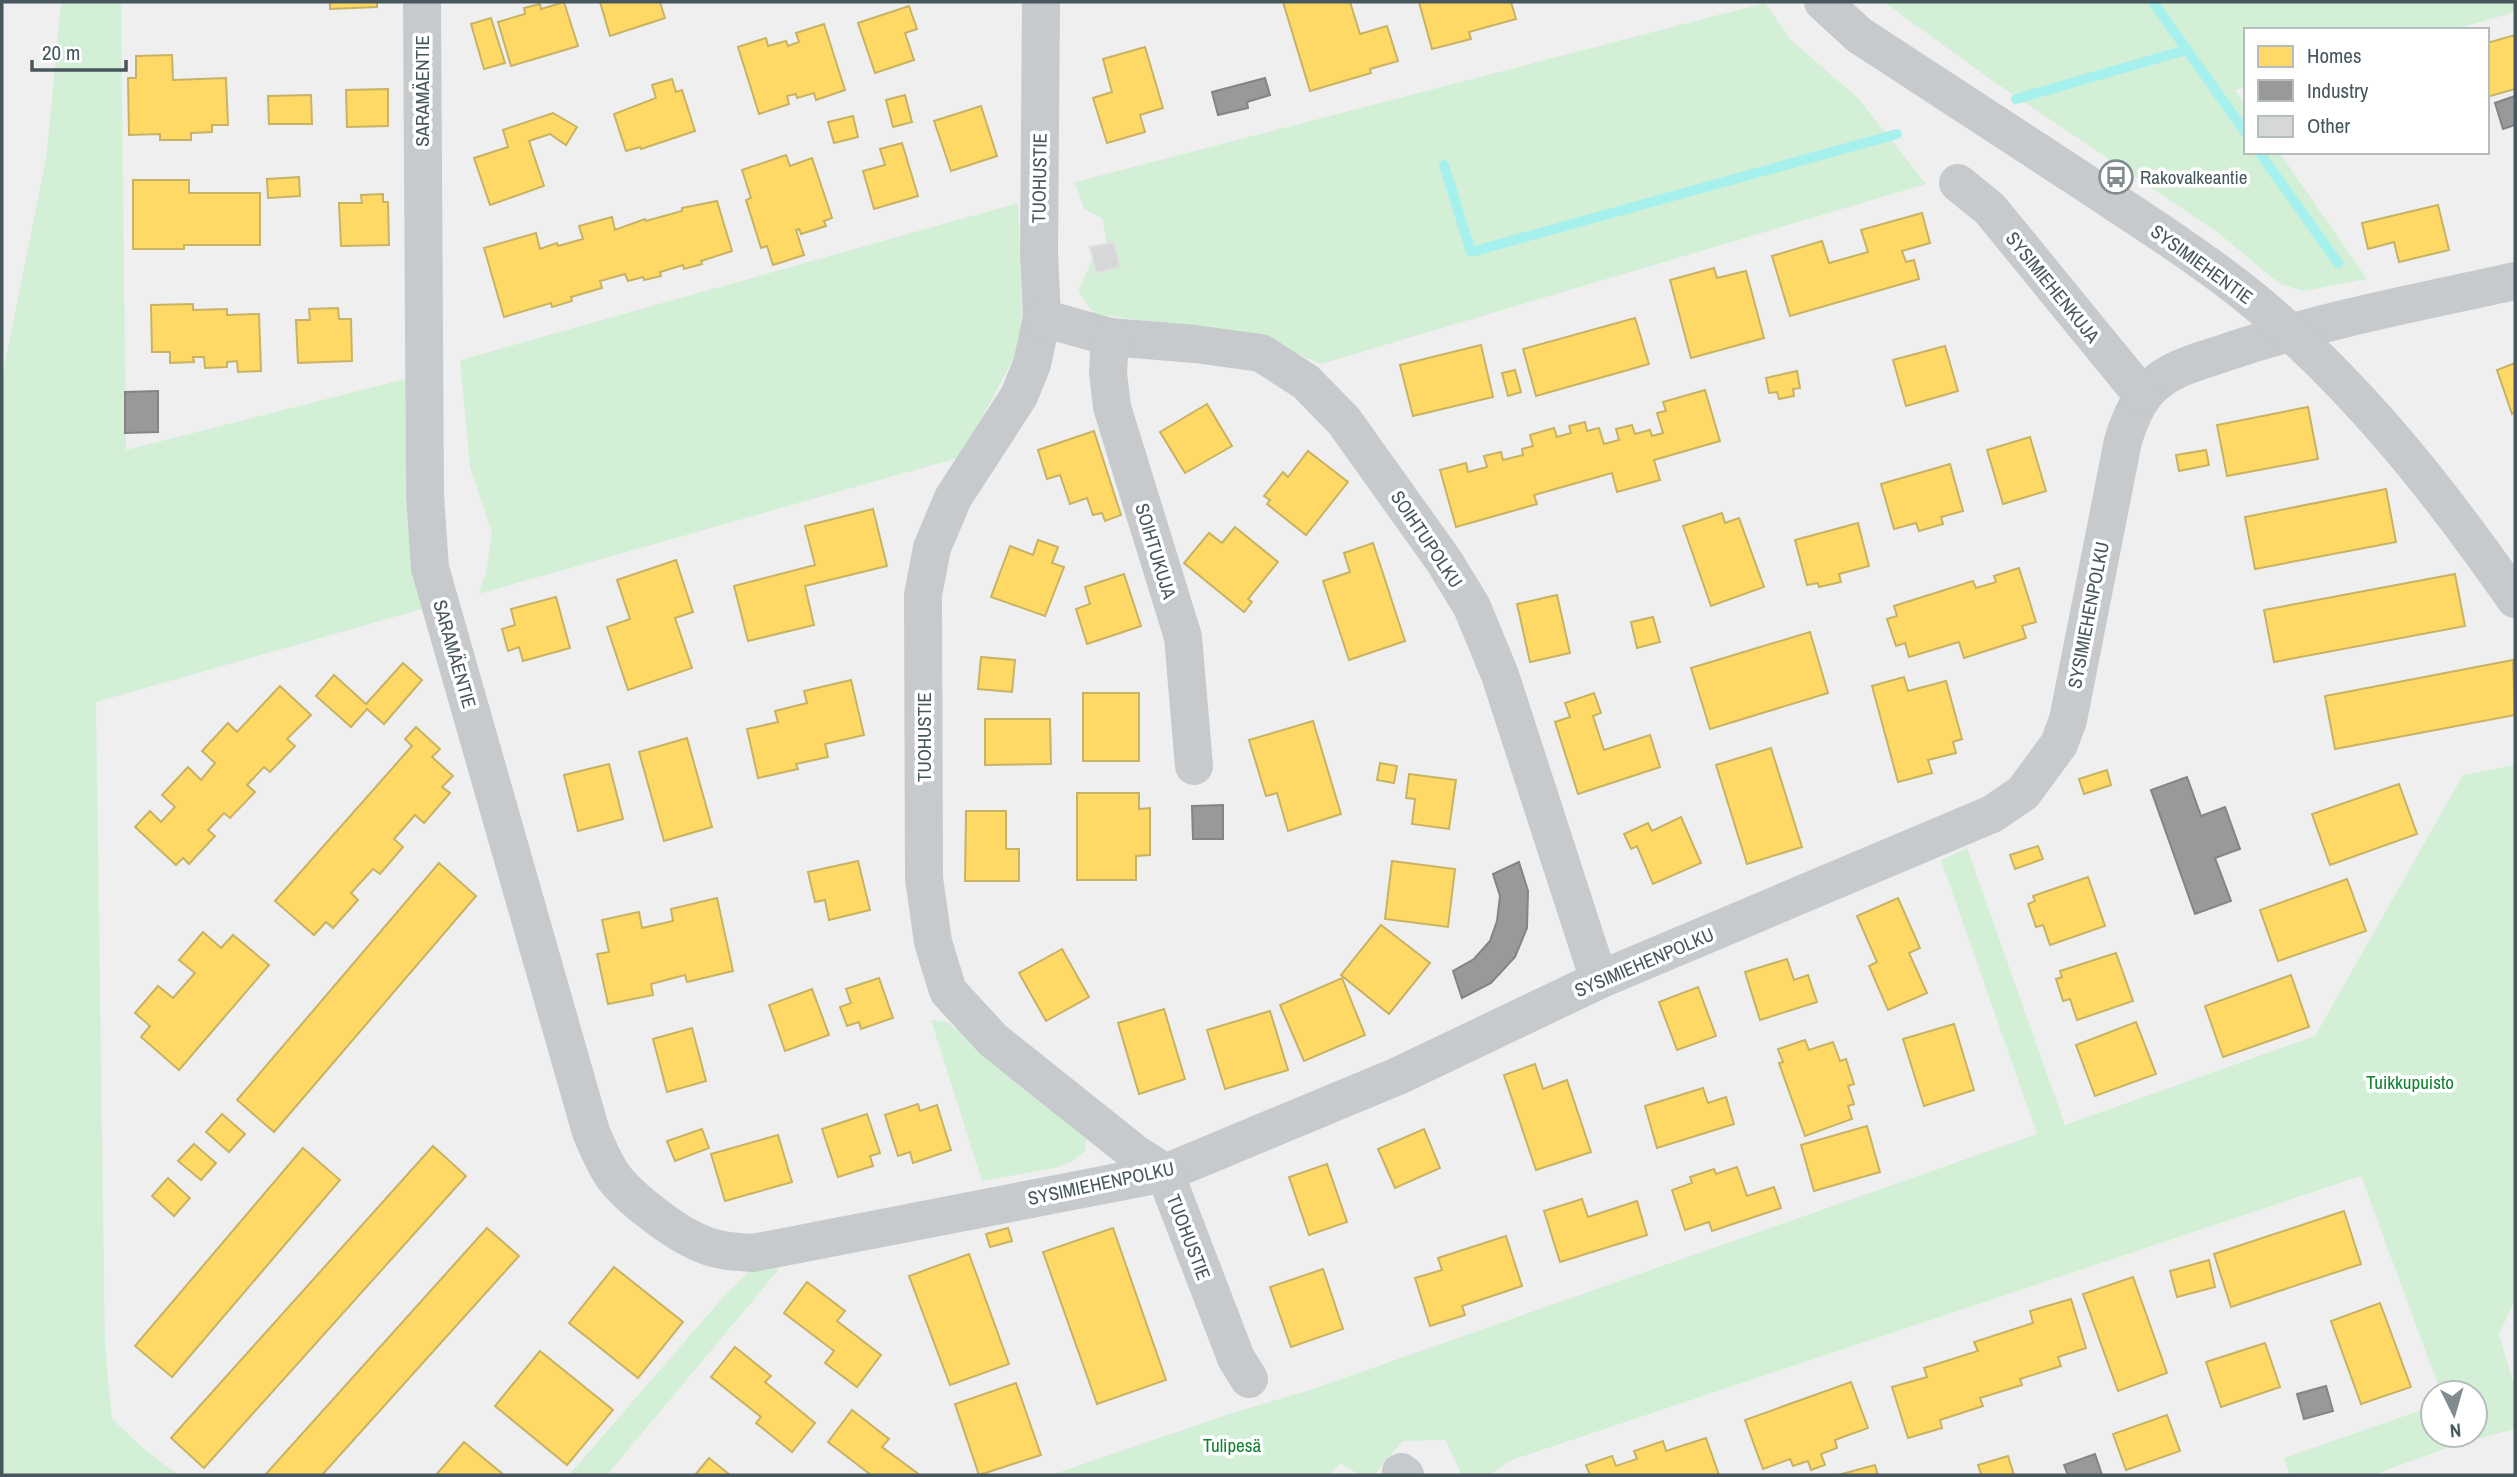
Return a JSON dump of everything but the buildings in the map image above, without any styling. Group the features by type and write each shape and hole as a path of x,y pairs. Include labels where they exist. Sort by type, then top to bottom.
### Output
{"street":[{"name":"SARAMÄENTIE","path":"422,2 425,496 430,568 591,1132 604,1163 628,1194 699,1243"},
{"name":"TUOHUSTIE","path":"1041,2 1039,253 1042,318 1032,365 1019,396 953,498 932,548 923,595 924,878 933,942 948,990 993,1040 1136,1154 1165,1172 1236,1358 1249,1380"},
{"name":"SYSIMIEHENTIE","path":"1823,2 1859,35 2161,233 2242,291 2290,332 2398,444 2462,523 2515,599"},
{"name":"SYSIMIEHENKUJA","path":"1958,183 1990,209 2142,396"},
{"path":"2290,332 2515,281"},
{"name":"SOIHTUPOLKU","path":"1042,318 1110,337 1261,353 1306,382 1344,421 1444,561 1472,607 1500,676 1599,980"},
{"name":"SYSIMIEHENPOLKU","path":"699,1243 729,1252 754,1253 1165,1172 1398,1076 1599,980 1992,814 2023,793 2059,744 2068,720 2123,441 2130,418 2142,396 2163,378 2194,364 2290,332"},
{"name":"SOIHTUKUJA","path":"1110,337 1108,373 1112,407 1183,637 1194,766"}],"green space":[{"path":"61,2 121,2 126,450 405,379 406,503 422,609 96,702 105,1344 112,1419 178,1475 2,1475 2,378 46,159"},
{"path":"1884,2 2515,2 2515,12 2459,28 2244,28 2244,88 2235,90 2244,102 2244,154 2280,154 2367,279 2304,291 2280,284 2217,232 1987,77"},
{"path":"1765,3 1791,40 1858,98 1926,184 1321,364 1277,345 1184,326 1094,314 1078,291 1091,262 1107,248 1103,219 1084,209 1075,182"},
{"path":"1018,203 1023,341 961,457 478,594 486,573 492,533 470,467 460,360"},
{"name":"Tuikkupuisto","path":"2515,765 2515,1299 2499,1335 2515,1381 2515,1429 2489,1436 2489,1379 2436,1379 2361,1176 1509,1461 1490,1475 1462,1475 1445,1440 1403,1441 1374,1475 1360,1475 1340,1463 1329,1475 1051,1475 1235,1412 1307,1391 2037,1134 1941,860 1967,848 2065,1125 2315,1036 2463,775"},
{"path":"931,1020 947,1022 1087,1133 1085,1151 1072,1162 1054,1168 982,1181"},
{"path":"780,1268 607,1475 569,1475 724,1296 750,1271"},
{"name":"Tuikkupuisto","path":"2419,1411 2419,1449 2444,1449 2373,1475 2290,1475 2284,1458"}],"waterway":[{"path":"2153,2 2244,130"},
{"path":"2016,99 2186,50"},
{"path":"1444,165 1471,252 1897,134"},
{"path":"2260,154 2338,263"}],"place":[{"name":"Rakovalkeantie","path":"2116,177"}],"park label":[{"name":"Tulipesä","path":"1232,1445"}]}
